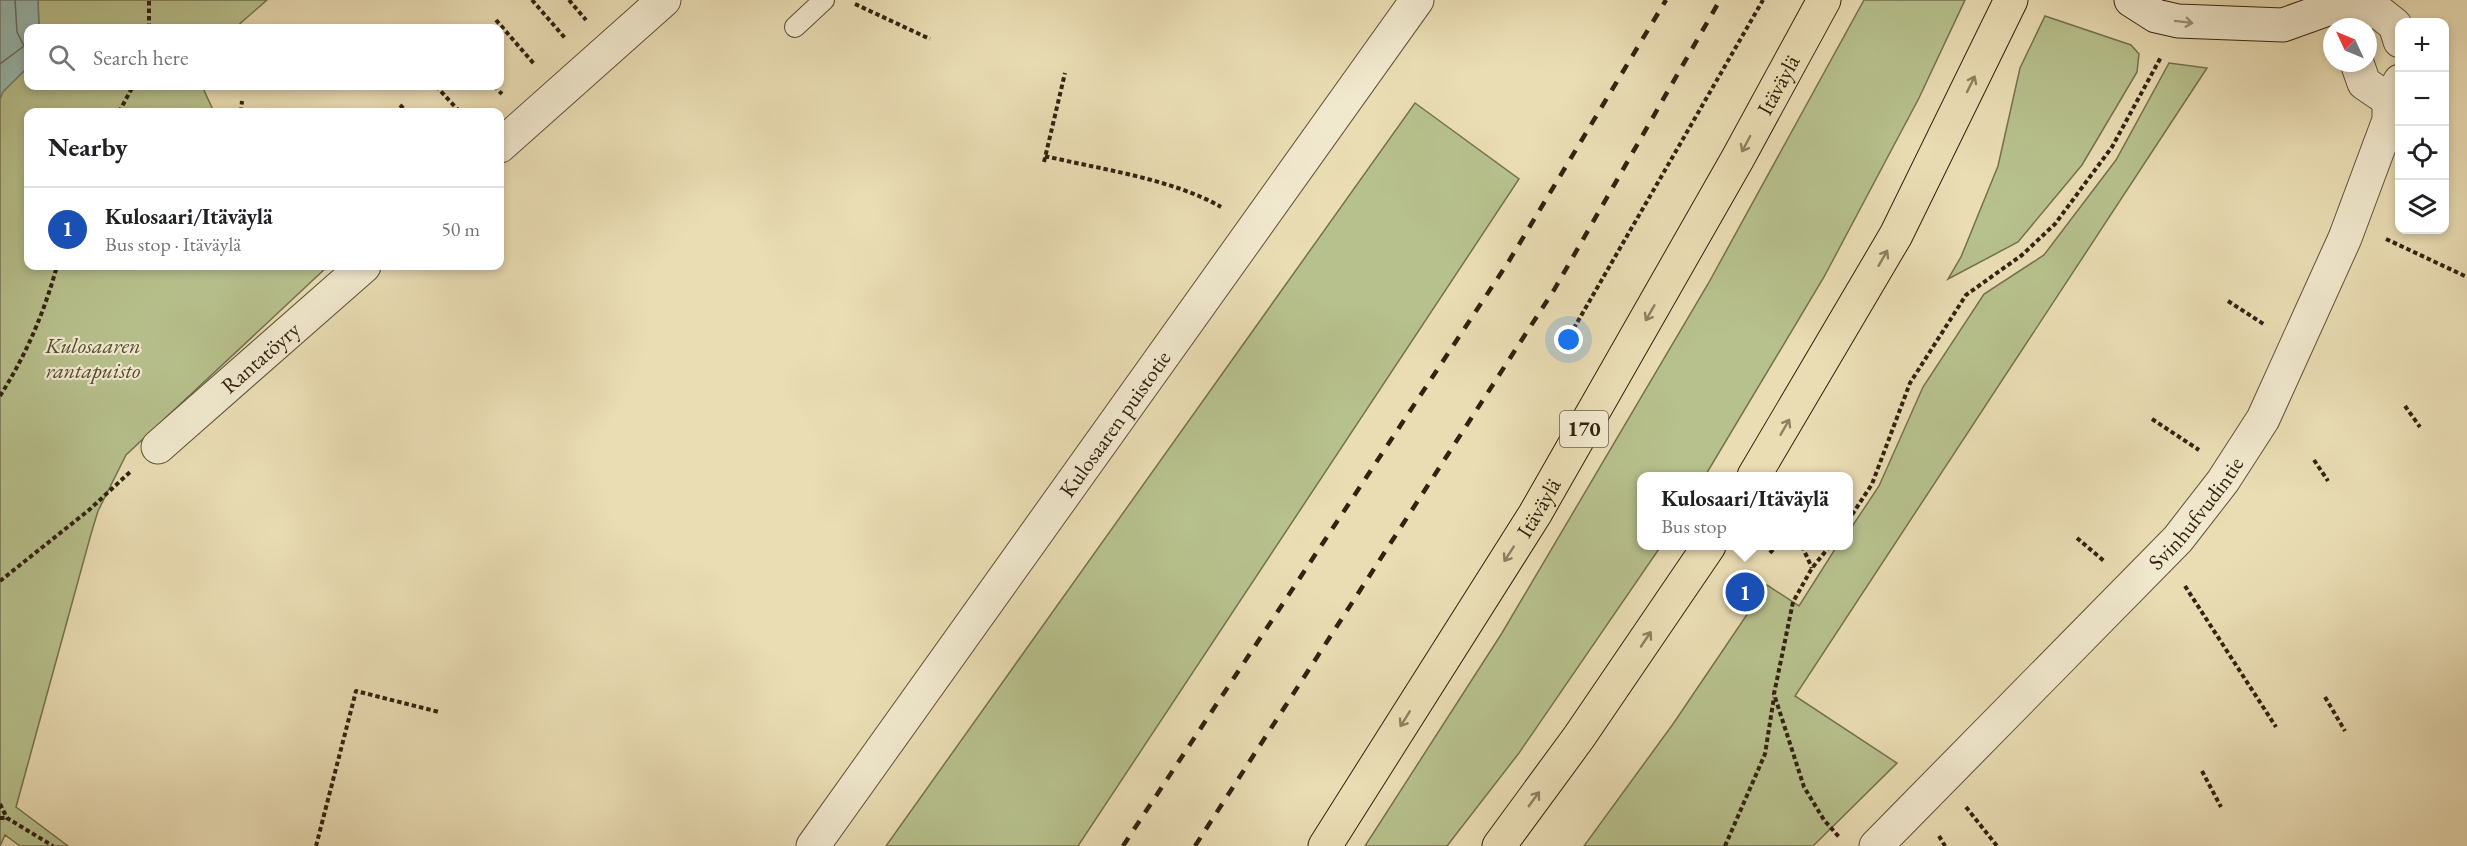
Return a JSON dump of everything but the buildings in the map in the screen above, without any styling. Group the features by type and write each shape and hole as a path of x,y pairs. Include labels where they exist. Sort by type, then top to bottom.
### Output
{"highway":[{"name":"Itäväylä","path":"1325,846 1535,513 1738,159 1824,0"},
{"path":"1757,472 1896,235 2011,0"},
{"path":"1499,846 1579,736 1706,550"}],"street":[{"path":"504,142 664,0"},
{"name":"Kulosaaren puistotie","path":"813,846 1417,0"},
{"path":"2131,0 2157,16 2212,24 2283,25 2312,5 2364,10 2395,25"},
{"name":"Svinhufvudintie","path":"1885,842 2170,548 2223,481 2263,419 2345,238 2389,120 2394,91 2364,83 2360,72"},
{"name":"Rantatöyry","path":"158,447 358,270"}],"lane":[{"path":"795,27 824,0"}],"path":[{"path":"149,0 149,24"},
{"path":"532,0 573,46"},
{"path":"569,0 593,28"},
{"path":"845,0 930,39"},
{"path":"1570,335 1763,0"},
{"path":"496,20 499,24"},
{"path":"504,29 542,73"},
{"path":"1853,513 1872,484 1910,383 1966,295 2022,255 2055,224 2112,147 2155,66 2167,49"},
{"path":"1044,162 1065,73"},
{"path":"121,108 131,90"},
{"path":"440,90 456,108"},
{"path":"241,108 242,101"},
{"path":"1045,156 1175,188 1202,196 1221,207"},
{"path":"2383,237 2467,277"},
{"path":"0,396 18,368 45,310 56,270"},
{"path":"2228,301 2269,328"},
{"path":"2405,406 2420,427"},
{"path":"2152,419 2202,452"},
{"path":"0,581 89,510 158,447"},
{"path":"2314,460 2328,481"},
{"path":"2077,538 2106,563"},
{"path":"1804,550 1812,568"},
{"path":"1725,846 1765,754 1774,693 1793,602 1812,568 1827,550"},
{"path":"2181,580 2276,727"},
{"path":"316,846 356,691 439,712"},
{"path":"1774,693 1804,787 1824,820 1845,846"},
{"path":"2325,697 2345,731"},
{"path":"2202,771 2222,807"},
{"path":"1962,802 1997,846"},
{"path":"0,804 7,818 52,846"},
{"path":"0,818 7,818"}],"green space":[{"path":"38,0 267,0 240,24 39,24"},
{"path":"1864,0 1965,0 1919,98 1824,277 1707,472 1637,472 1637,550 1658,550 1519,753 1447,846 1365,846 1502,633 1708,284"},
{"path":"2045,16 2131,45 2139,54 2137,72 2082,165 2018,242 1948,279 1961,257 1998,166 2020,68"},
{"path":"2169,63 2207,68 1795,696 1897,763 1813,846 1584,846 1673,724 1767,585 1799,606 1834,550 1853,550 1853,525 1879,486 1923,387 1984,294 2044,255 2116,160"},
{"name":"Kulosaaren rantapuisto","path":"24,71 24,90 204,90 212,108 24,108 24,270 324,270 126,455 98,511 16,807 68,846 20,846 5,835 0,846 0,99 2,92"},
{"path":"1415,103 1519,179 1078,846 886,846"}],"water":[{"path":"0,0 38,0 39,24 24,24 24,71 3,92 0,99"}],"railway":[{"path":"1123,846 1509,261 1666,0"},
{"path":"1195,846 1554,290 1720,0"}],"place":[{"name":"Kulosaari/Itäväylä","path":"1745,592"}]}
